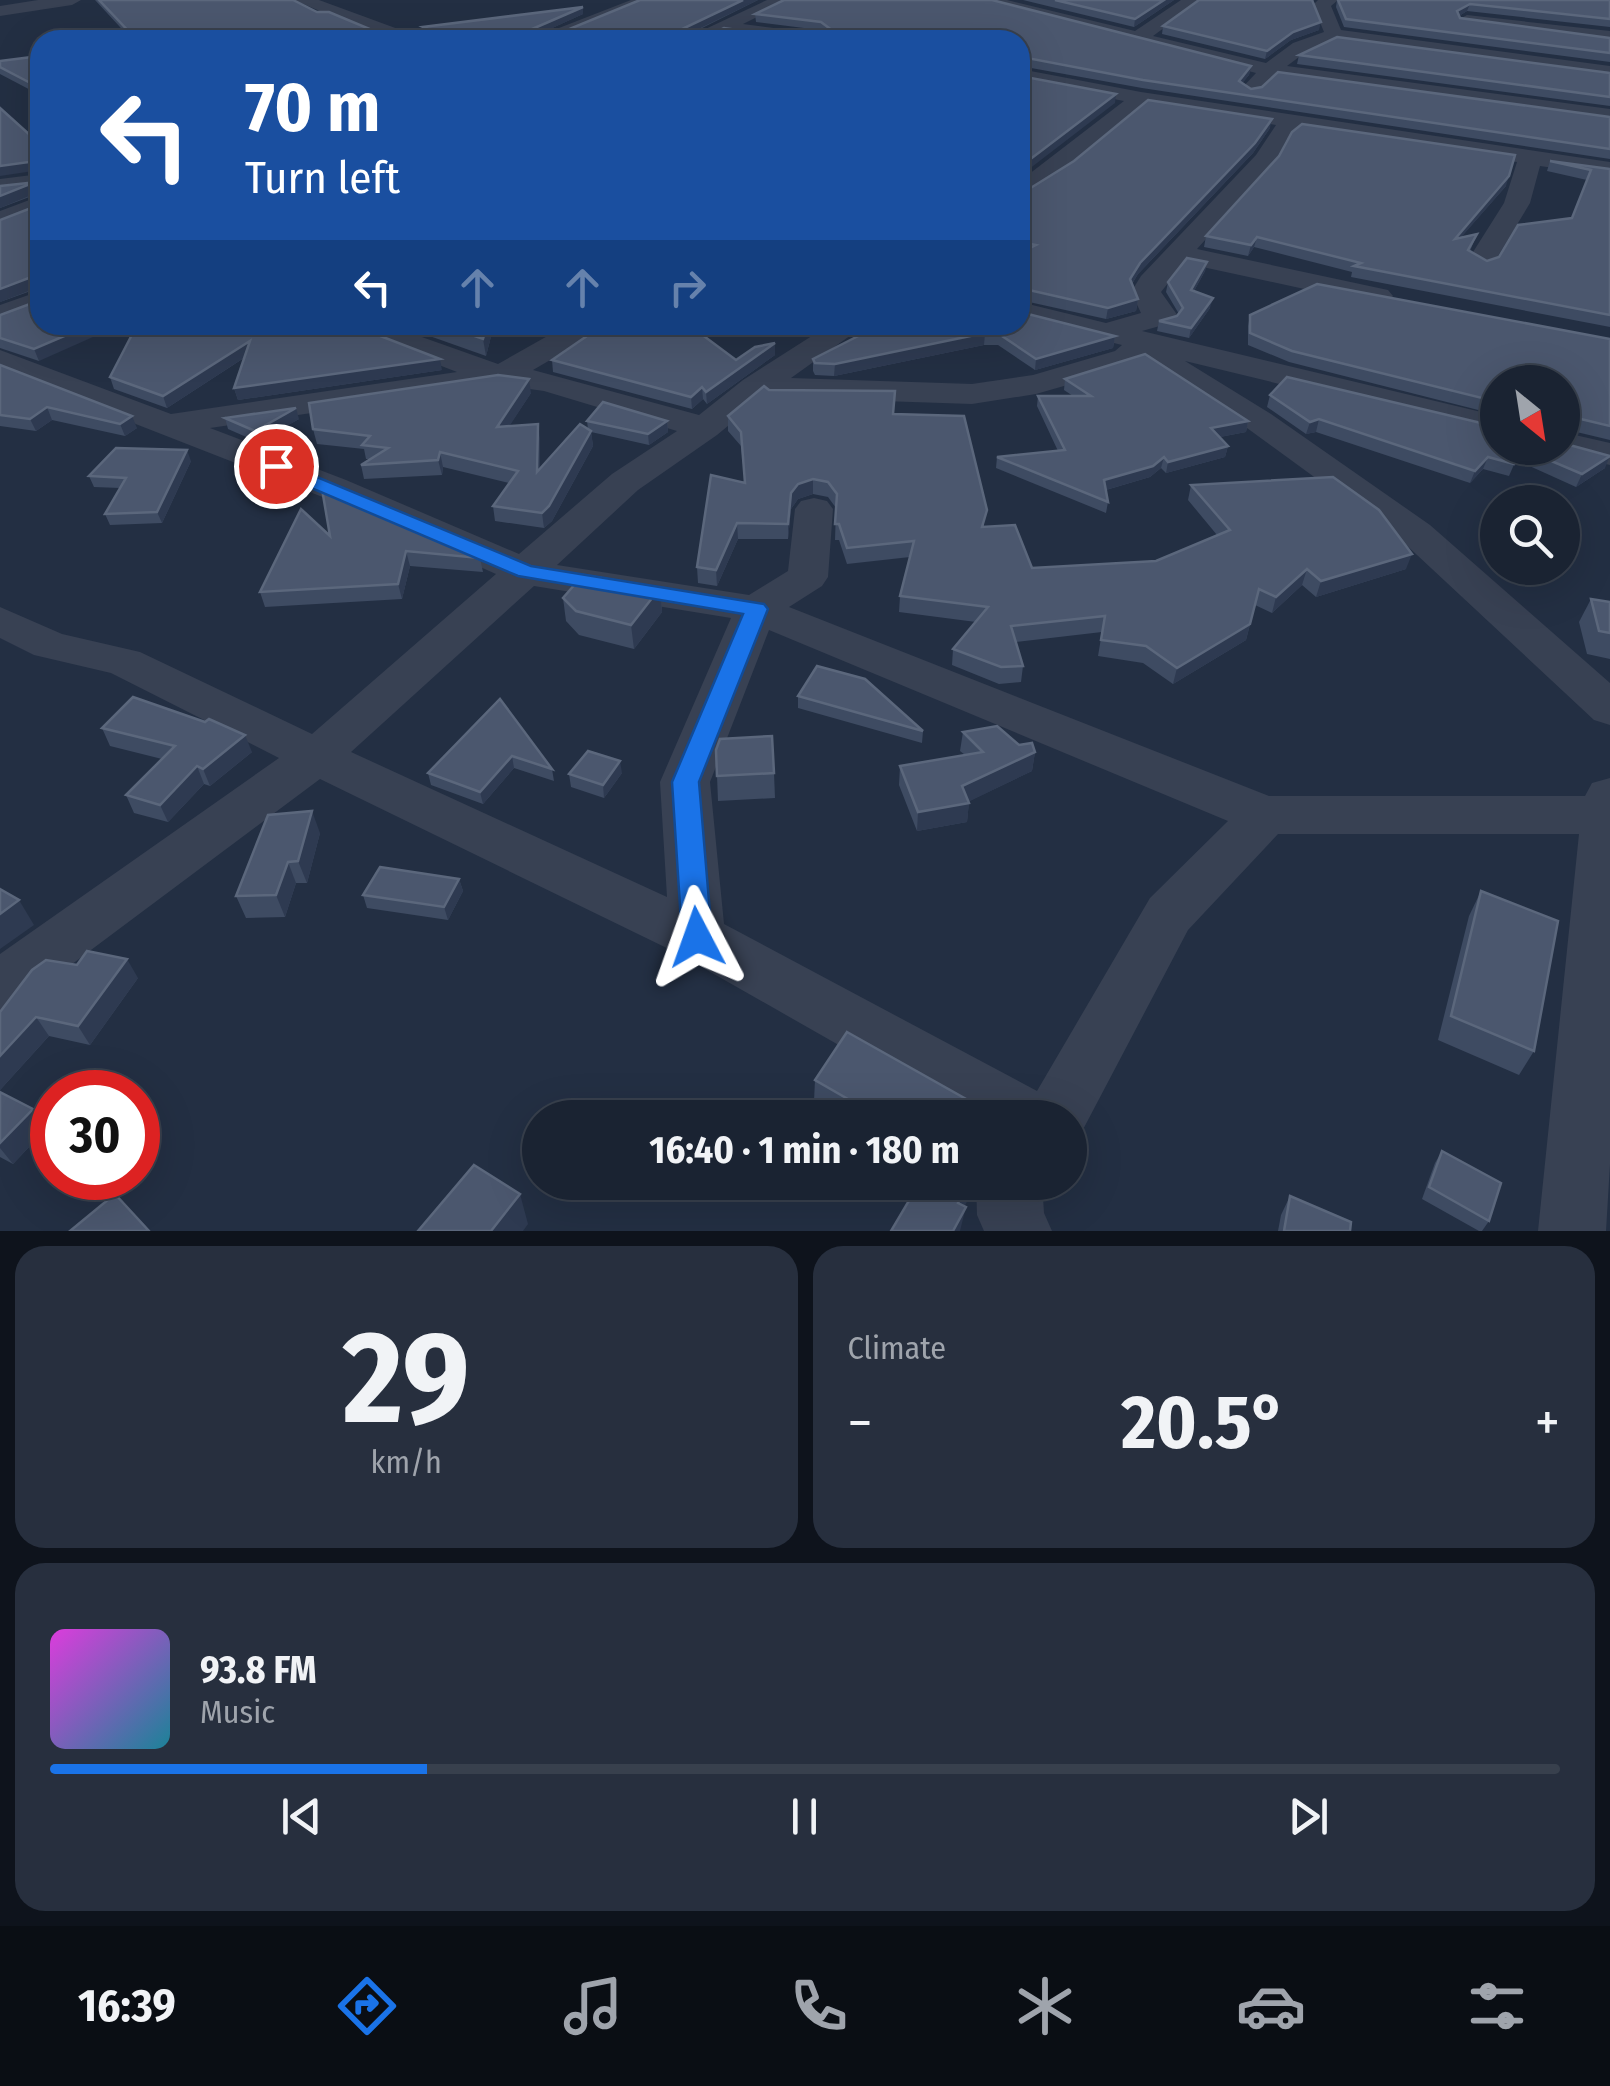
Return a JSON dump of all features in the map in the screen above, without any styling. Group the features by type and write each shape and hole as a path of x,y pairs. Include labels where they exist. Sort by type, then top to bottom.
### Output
{"street":[{"path":"0,11 72,0"},
{"path":"302,0 375,30"},
{"path":"564,30 647,0"},
{"path":"716,30 782,0"},
{"path":"986,0 1270,70 1610,116"},
{"path":"1139,37 1194,0"},
{"path":"1319,2 1334,35"},
{"path":"1456,51 1466,20 1477,2"},
{"path":"1466,20 1610,37"},
{"path":"357,30 368,26"},
{"path":"724,27 746,30"},
{"path":"1231,112 1270,70 1300,48 1334,35 1610,72"},
{"path":"1030,76 1142,98 1610,169"},
{"path":"1030,185 1142,98"},
{"path":"1102,333 1163,316 1151,306 1146,292 1151,282 1266,158 1277,136 1294,121"},
{"path":"1482,260 1517,203 1531,156"},
{"path":"0,186 30,182"},
{"path":"0,220 30,208"},
{"path":"1178,252 1411,304"},
{"path":"0,315 30,304"},
{"path":"1030,314 1480,423"},
{"path":"386,335 501,375 548,382 704,428"},
{"path":"164,425 501,375 572,335"},
{"path":"0,986 318,755 625,482 704,428 755,387 835,335"},
{"path":"755,387 972,394 1036,384 1126,358 1143,343"},
{"path":"1143,343 1162,360 1259,421 1416,532 1610,708"},
{"path":"0,360 332,488 526,572 756,609 1265,815 1609,809 1601,1022 1572,1231"},
{"path":"1580,446 1610,454"},
{"path":"697,937 686,782 756,609 808,577 814,509"},
{"path":"0,621 48,645 124,662 697,937 995,1100"},
{"path":"1066,1100 1169,914 1265,815"},
{"path":"1010,1200 1018,1231"}],"building":[{"path":"99,0 293,0 372,30 128,30"},
{"path":"640,0 743,0 680,30 567,30"},
{"path":"784,0 992,0 1251,66 1239,81 1251,89 1262,87 1278,72 1610,117 1610,149 1143,80 1030,59 1030,30 832,30 821,22 755,14"},
{"path":"1055,0 1164,0 1135,19"},
{"path":"1199,0 1312,0 1321,22 1293,32 1267,51 1163,26"},
{"path":"1338,0 1610,0 1610,19 1470,4 1457,11 1460,18 1610,38 1610,53 1346,19"},
{"path":"583,7 530,30 423,27"},
{"path":"1337,37 1610,73 1610,97 1299,55"},
{"path":"30,57 30,83 0,67 0,61"},
{"path":"1030,78 1116,94 1030,159"},
{"path":"1148,100 1272,119 1255,143 1140,263 1130,279 1138,299 1108,308 1030,290 1030,248 1036,245 1030,244 1030,188 1074,161"},
{"path":"0,108 30,135 30,162 0,166"},
{"path":"1302,124 1515,155 1509,176 1455,239 1477,234 1468,250 1487,261 1499,257 1518,225 1572,218 1591,170 1550,161 1610,169 1610,315 1354,266 1361,263 1257,237 1251,245 1206,236 1279,156 1292,132"},
{"path":"30,182 0,196 0,186"},
{"path":"30,208 30,278 0,289 0,220"},
{"path":"1187,258 1207,262 1191,290 1213,298 1191,328 1159,321 1177,316 1183,308 1168,282"},
{"path":"1317,284 1610,339 1610,426 1580,419 1580,365 1480,365 1480,398 1292,351 1250,333 1250,315"},
{"path":"30,304 30,335 67,335 34,349 0,338 0,315"},
{"path":"1030,315 1115,336 1036,359 1000,335 1030,335"},
{"path":"132,335 378,335 440,359 234,388 250,341 163,396 110,377"},
{"path":"588,335 702,335 736,360 755,347 775,343 706,392 702,387 691,397 552,360"},
{"path":"860,335 975,335 835,364 815,363 813,359"},
{"path":"1145,354 1248,421 1211,428 1228,446 1168,462 1164,457 1153,466 1104,480 1108,502 997,457 1065,450 1038,396 1091,396 1065,379"},
{"path":"0,365 132,416 120,424 47,407 30,419 0,415"},
{"path":"498,375 529,379 497,427 538,424 537,472 580,424 591,431 542,513 493,506 518,471 440,452 438,460 361,465 388,448 362,445 370,436 313,429 309,403"},
{"path":"1287,377 1480,423 1481,465 1475,471 1319,419 1310,422 1270,395"},
{"path":"764,386 769,390 895,391 893,414 964,416 987,510 982,527 1015,525 1032,568 1156,561 1230,530 1191,485 1333,477 1379,510 1412,554 1321,581 1307,569 1276,597 1259,589 1250,624 1177,668 1146,646 1101,640 1105,616 1011,626 1023,666 1001,667 953,649 988,607 900,596 914,541 847,548 839,524 835,524 837,494 828,482 813,479 798,484 791,493 788,524 737,523 716,570 697,567 711,475 745,483 741,432 728,416"},
{"path":"603,402 667,421 648,434 587,421"},
{"path":"296,408 255,431 225,418"},
{"path":"116,448 187,450 157,512 105,514 126,478 89,476"},
{"path":"1580,448 1610,456 1582,474 1561,465 1580,465"},
{"path":"322,489 480,558 406,551 398,584 260,592 301,509 330,536"},
{"path":"583,575 660,588 631,625 576,611 563,598"},
{"path":"1591,599 1610,602 1610,633 1599,631"},
{"path":"817,666 865,679 923,731 798,696"},
{"path":"133,697 205,722 209,719 245,735 203,769 197,766 160,805 126,795 175,746 102,728"},
{"path":"500,699 552,769 512,756 480,792 428,773"},
{"path":"997,726 1019,745 1032,743 1035,752 962,786 969,803 918,812 900,766 983,752 963,732"},
{"path":"772,736 774,773 717,776 716,750 720,739"},
{"path":"588,751 620,761 603,785 569,774"},
{"path":"312,811 298,861 288,862 276,895 236,896 268,815"},
{"path":"380,867 459,879 444,907 363,895"},
{"path":"0,889 19,900 0,914"},
{"path":"1481,891 1558,921 1534,1051 1451,1016"},
{"path":"87,951 127,959 78,1026 36,1017 0,1056 0,1012 32,970 46,960 77,965"},
{"path":"847,1032 968,1100 850,1100 815,1080"},
{"path":"0,1092 30,1107 30,1112 0,1143"},
{"path":"1442,1151 1501,1183 1489,1221 1429,1187"},
{"path":"474,1165 520,1194 491,1231 418,1231"},
{"path":"1290,1196 1351,1222 1350,1231 1284,1231"},
{"path":"108,1200 121,1200 149,1231 70,1231"},
{"path":"909,1200 960,1200 958,1203 966,1207 953,1231 891,1231"}],"route":[{"path":"276,466 526,572 756,609 686,782 697,937"}]}
